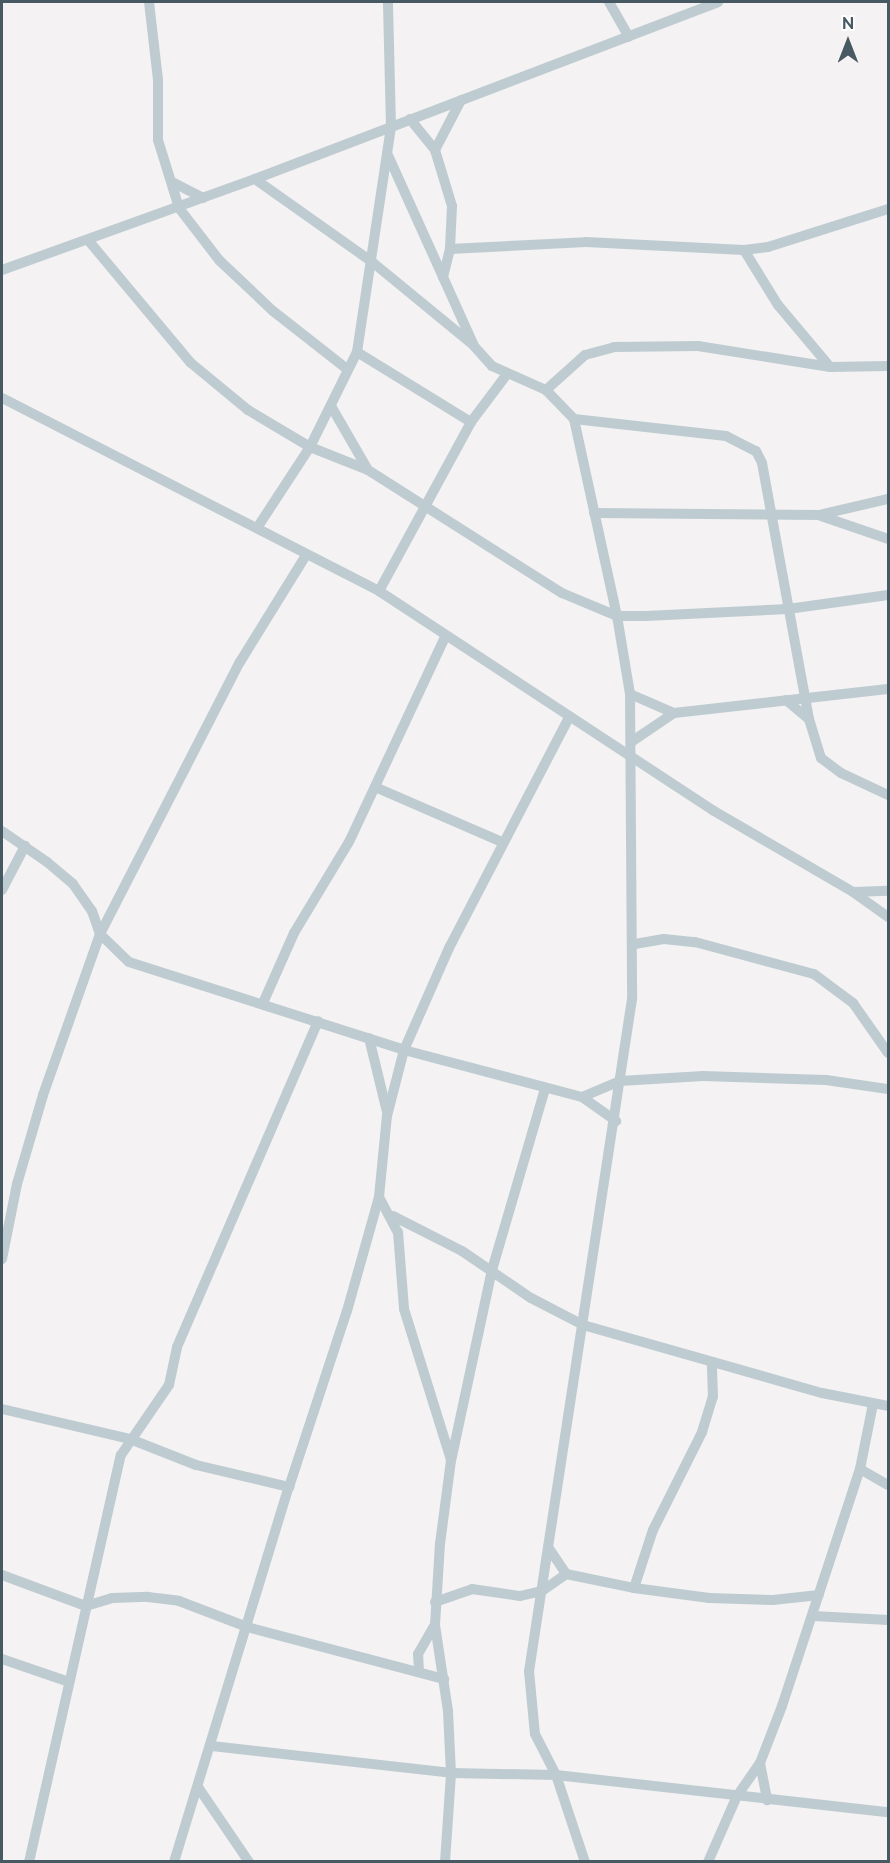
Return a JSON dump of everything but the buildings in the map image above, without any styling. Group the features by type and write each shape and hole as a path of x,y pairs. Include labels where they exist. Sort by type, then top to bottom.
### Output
{"street":[{"path":"149,2 158,80 158,140 179,208 219,260 273,311 347,369"},
{"path":"258,528 310,447 357,352 391,127 388,2"},
{"path":"609,2 629,37"},
{"path":"2,270 179,208 718,2"},
{"path":"435,150 461,100"},
{"path":"411,119 435,150 452,206 450,249 443,277"},
{"path":"387,153 474,346"},
{"path":"255,179 371,261 474,346 492,366 546,390 574,419 617,616 630,694 635,944 632,999 616,1121 529,1671 530,1712 535,1734 556,1775 585,1862"},
{"path":"172,182 203,198"},
{"path":"450,249 586,242 744,250 768,247 888,209"},
{"path":"88,240 191,363 248,410 310,447 368,470 423,508 562,593 617,616 788,609 888,595"},
{"path":"744,250 778,305 830,367"},
{"path":"546,390 585,355 614,347 698,346 830,367 888,366"},
{"path":"357,352 471,422"},
{"path":"379,591 471,422 507,374"},
{"path":"2,398 379,591 445,637 714,811 854,892 888,917"},
{"path":"331,406 368,470"},
{"path":"574,419 726,436 743,442 756,451 762,463 809,720 821,758 828,765 888,795"},
{"path":"594,513 819,516 888,499"},
{"path":"819,516 888,539"},
{"path":"2,1259 17,1184 43,1095 100,934 240,662 306,555"},
{"path":"263,1003 294,933 349,842 445,637"},
{"path":"631,742 674,713 805,697 888,690"},
{"path":"630,694 674,713"},
{"path":"786,700 809,720"},
{"path":"174,1862 212,1746 289,1486 347,1311 379,1197 387,1116 404,1050 449,948 502,842 569,717"},
{"path":"375,787 502,842"},
{"path":"2,831 73,884 92,911 100,934 129,962 404,1050 582,1097 616,1121"},
{"path":"2,890 25,846"},
{"path":"854,892 888,891"},
{"path":"635,944 664,939 695,942 814,974 853,1003 888,1053"},
{"path":"29,1862 121,1455 130,1438 169,1385 177,1347 318,1022"},
{"path":"369,1038 387,1116"},
{"path":"582,1097 620,1081 757,1076 888,1089"},
{"path":"445,1862 451,1773 444,1679 435,1626 435,1602 451,1461 492,1270 545,1089"},
{"path":"379,1197 393,1216 400,1243 404,1310 451,1461"},
{"path":"393,1216 492,1270 531,1298 583,1325 712,1362 888,1406"},
{"path":"634,1588 653,1530 702,1432 712,1397 712,1362"},
{"path":"708,1862 737,1797 760,1763 813,1616 860,1469 873,1404"},
{"path":"2,1409 109,1436 130,1438 196,1466 289,1486"},
{"path":"109,1436 121,1455"},
{"path":"860,1469 888,1485"},
{"path":"548,1547 566,1574 634,1588 741,1599 819,1595"},
{"path":"435,1602 472,1588 512,1595 542,1591 566,1574"},
{"path":"2,1575 86,1606 112,1598 148,1597 203,1608 247,1627 399,1665 444,1679"},
{"path":"813,1616 888,1620"},
{"path":"399,1665 418,1654 435,1626"},
{"path":"418,1654 419,1672"},
{"path":"2,1659 69,1682"},
{"path":"212,1746 451,1773 556,1775 737,1797 888,1812"},
{"path":"760,1763 767,1800"},
{"path":"198,1787 249,1862"}]}
